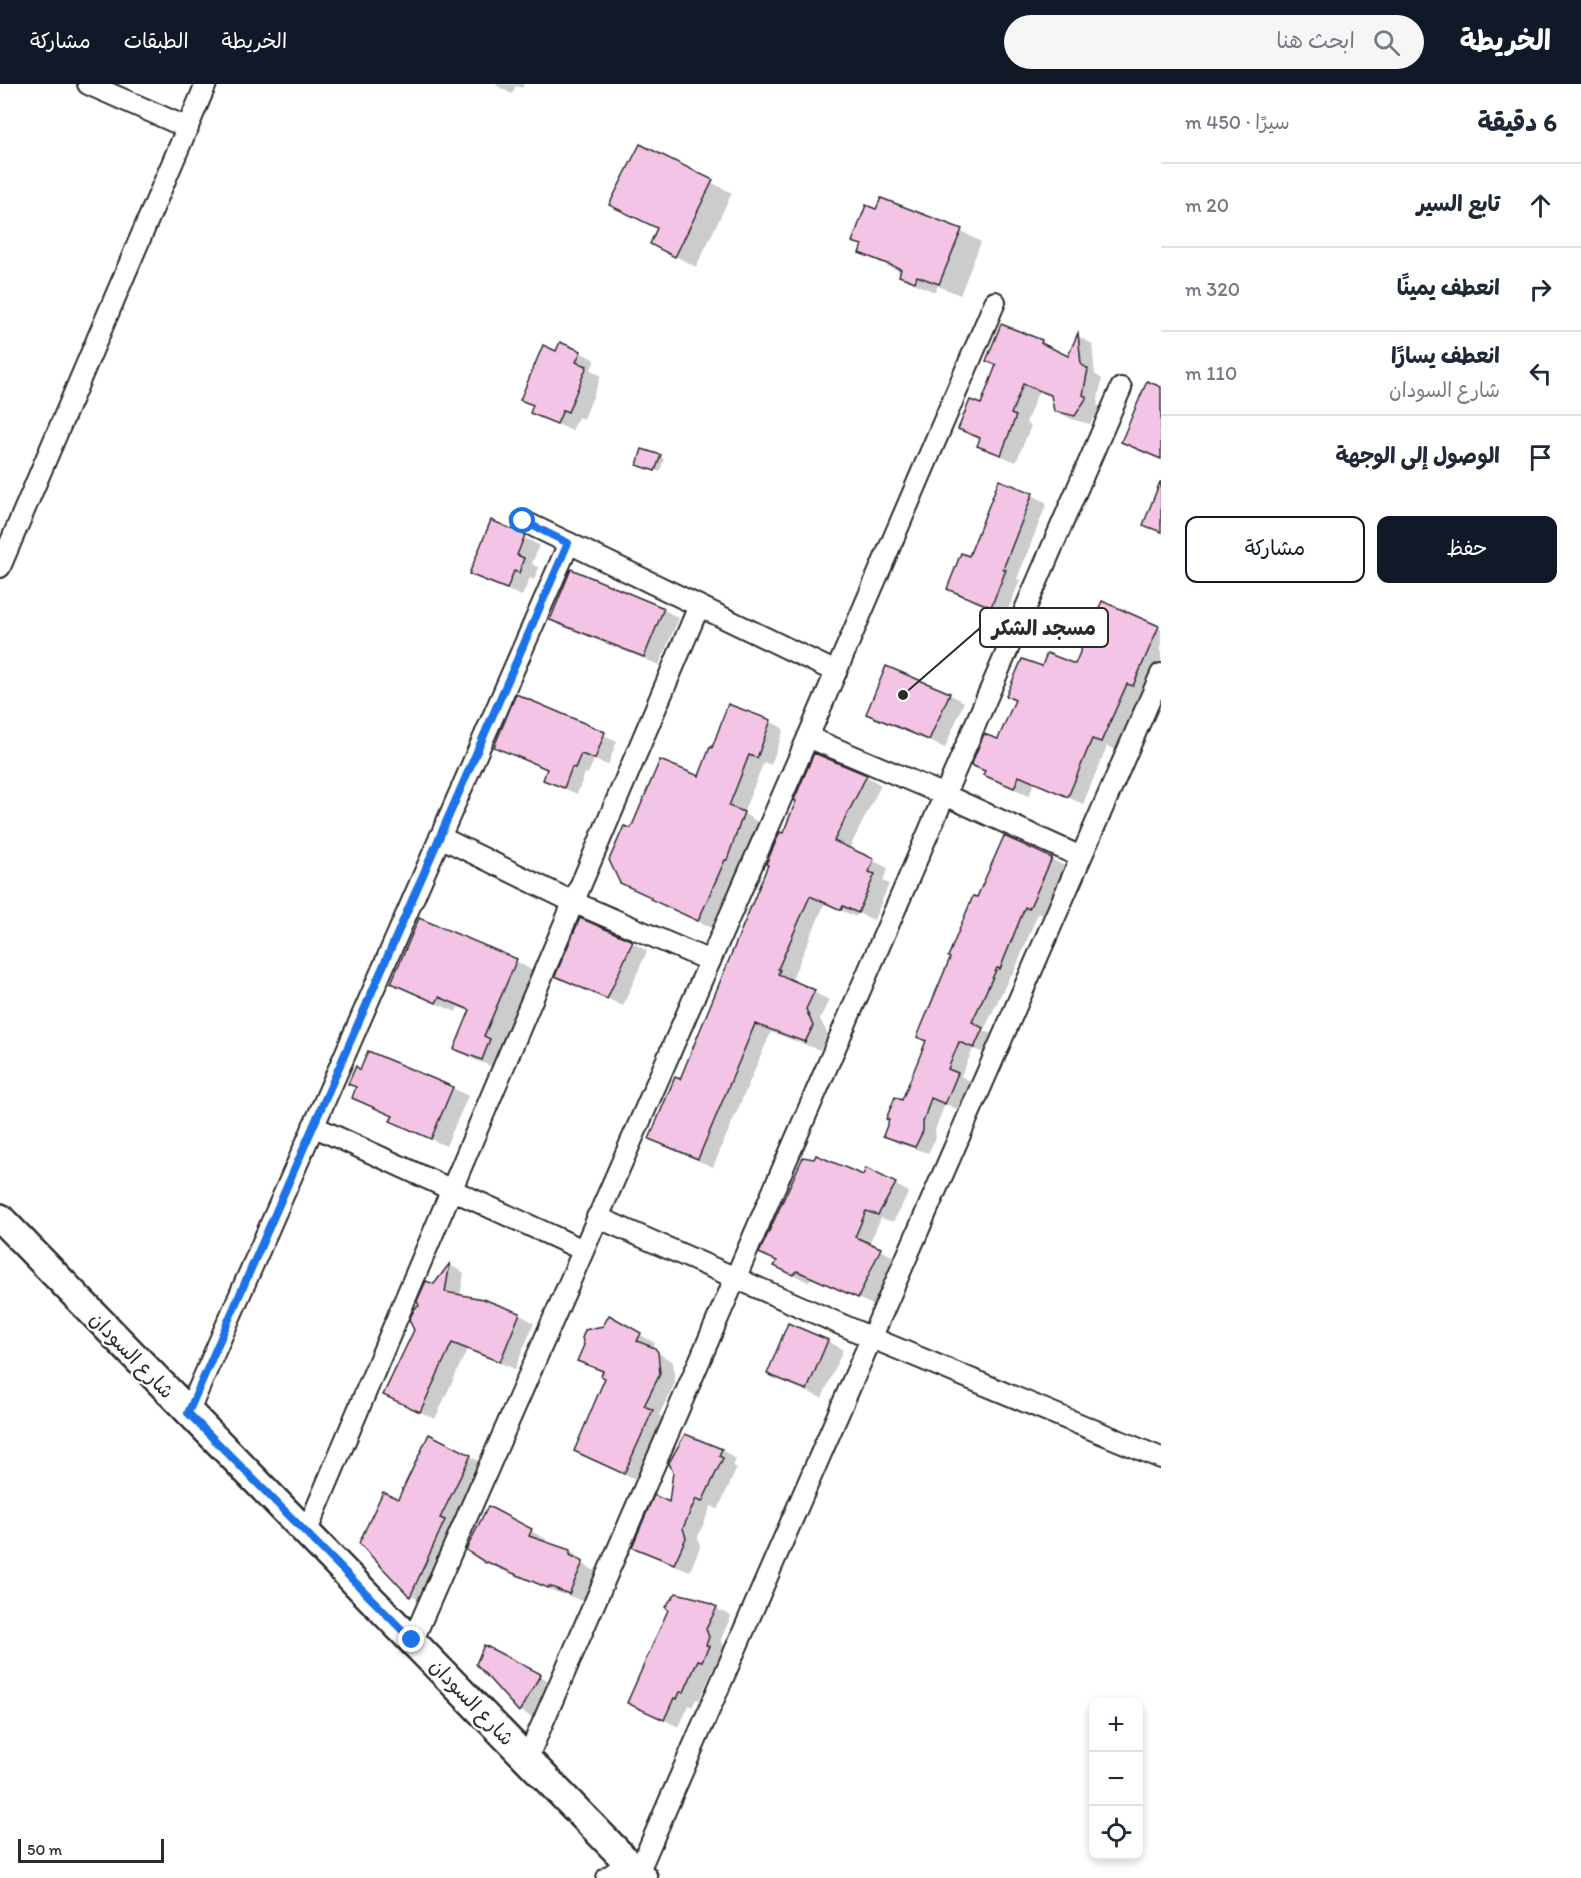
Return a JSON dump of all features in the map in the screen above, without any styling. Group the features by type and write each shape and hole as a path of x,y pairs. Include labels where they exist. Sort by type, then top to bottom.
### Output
{"main road":[{"name":"شارع السودان","path":"0,1218 637,1871"}],"street":[{"path":"88,84 188,128"},
{"path":"0,567 206,84"},
{"path":"412,1640 808,737 995,302"},
{"path":"527,1759 1121,388"},
{"path":"523,521 836,672"},
{"path":"188,1413 568,543"},
{"path":"306,1533 699,606"},
{"path":"607,1878 637,1871 1161,674"},
{"path":"808,737 945,795 1081,857"},
{"path":"440,837 573,902 710,961"},
{"path":"313,1126 583,1250"},
{"path":"597,1218 872,1338 1161,1458"}],"building":[{"path":"640,144 713,180 675,257 650,244 657,228 609,205"},
{"path":"881,198 962,229 939,284 917,276 915,282 899,276 901,269 859,253 862,245 852,242 866,205 876,209"},
{"path":"1001,324 1042,340 1041,343 1068,356 1078,333 1081,364 1088,369 1083,395 1087,397 1075,416 1054,411 1051,395 1023,384 1011,414 1016,416 1001,455 977,446 980,438 958,429 970,400 981,404 996,365 986,361"},
{"path":"560,342 581,351 576,362 587,366 568,412 563,410 557,424 530,413 533,405 520,400 543,345 556,351"},
{"path":"1147,381 1161,387 1161,459 1121,442"},
{"path":"642,449 661,455 655,471 637,465"},
{"path":"999,480 1033,493 1003,569 1006,570 991,607 947,589 961,553 969,556"},
{"path":"1161,482 1161,532 1143,525"},
{"path":"491,520 525,535 517,555 524,558 519,573 514,571 507,589 469,574"},
{"path":"571,569 664,608 644,657 550,620"},
{"path":"1102,601 1159,626 1133,686 1127,684 1101,742 1092,739 1068,797 1019,776 1014,788 983,775 985,771 971,765 984,734 998,739 1015,700 1006,696 1022,659 1042,666 1047,653 1075,664"},
{"path":"886,666 950,693 929,740 866,714"},
{"path":"516,694 605,732 595,759 581,754 575,768 572,767 564,788 543,780 547,769 494,747"},
{"path":"728,704 771,720 757,758 749,755 729,806 744,812 727,860 725,860 698,921 620,883 609,860 624,826 631,828 660,760 699,776"},
{"path":"814,753 867,775 834,841 874,859 869,872 875,874 858,913 843,906 841,910 810,896 778,969 780,970 778,974 815,990 806,1009 813,1026 805,1042 755,1024 698,1159 649,1139 675,1077 680,1079 768,865 766,864 780,832 783,833"},
{"path":"1004,836 1052,858 1029,909 1025,907 1000,969 997,968 972,1022 983,1028 974,1048 959,1042 948,1069 958,1073 945,1104 931,1098 923,1122 923,1131 915,1147 883,1136 889,1120 886,1119 895,1097 902,1100 926,1041 917,1037 973,896 977,897"},
{"path":"419,918 517,959 484,1036 490,1039 482,1060 454,1049 470,1010 439,997 436,1003 391,983"},
{"path":"580,918 633,941 607,999 555,976"},
{"path":"368,1051 453,1087 431,1139 390,1121 393,1116 352,1098 356,1087 348,1084 356,1066 360,1070"},
{"path":"816,1155 863,1175 866,1168 896,1183 878,1215 866,1211 855,1237 881,1248 858,1298 797,1271 793,1275 774,1266 777,1261 759,1253 803,1157 814,1159"},
{"path":"450,1263 445,1292 483,1299 520,1313 500,1362 452,1343 420,1412 383,1395 414,1330 409,1320 415,1308 419,1306 417,1301 426,1281 434,1284"},
{"path":"609,1315 641,1333 637,1341 655,1348 658,1352 660,1374 644,1406 653,1410 624,1474 574,1451 605,1378 601,1376 603,1371 577,1361 584,1345 582,1338 585,1330 603,1326"},
{"path":"788,1323 828,1340 807,1390 767,1374"},
{"path":"429,1434 471,1455 440,1518 445,1520 410,1597 359,1543 383,1492 398,1499"},
{"path":"685,1434 722,1449 719,1456 723,1458 702,1502 696,1499 683,1528 686,1538 674,1564 632,1547 654,1495 669,1502 673,1472 669,1463"},
{"path":"488,1506 532,1529 529,1536 570,1550 570,1555 583,1562 569,1594 486,1563 466,1550"},
{"path":"676,1593 701,1599 717,1607 706,1629 709,1637 706,1645 709,1646 702,1661 698,1660 684,1692 680,1692 677,1699 674,1698 664,1720 627,1703 668,1610 665,1607"},
{"path":"484,1645 541,1674 519,1712 476,1664"}],"place":[{"name":"مسجد الشكر","path":"903,695"}],"route":[{"path":"412,1640 188,1413 568,543 523,521"}]}
